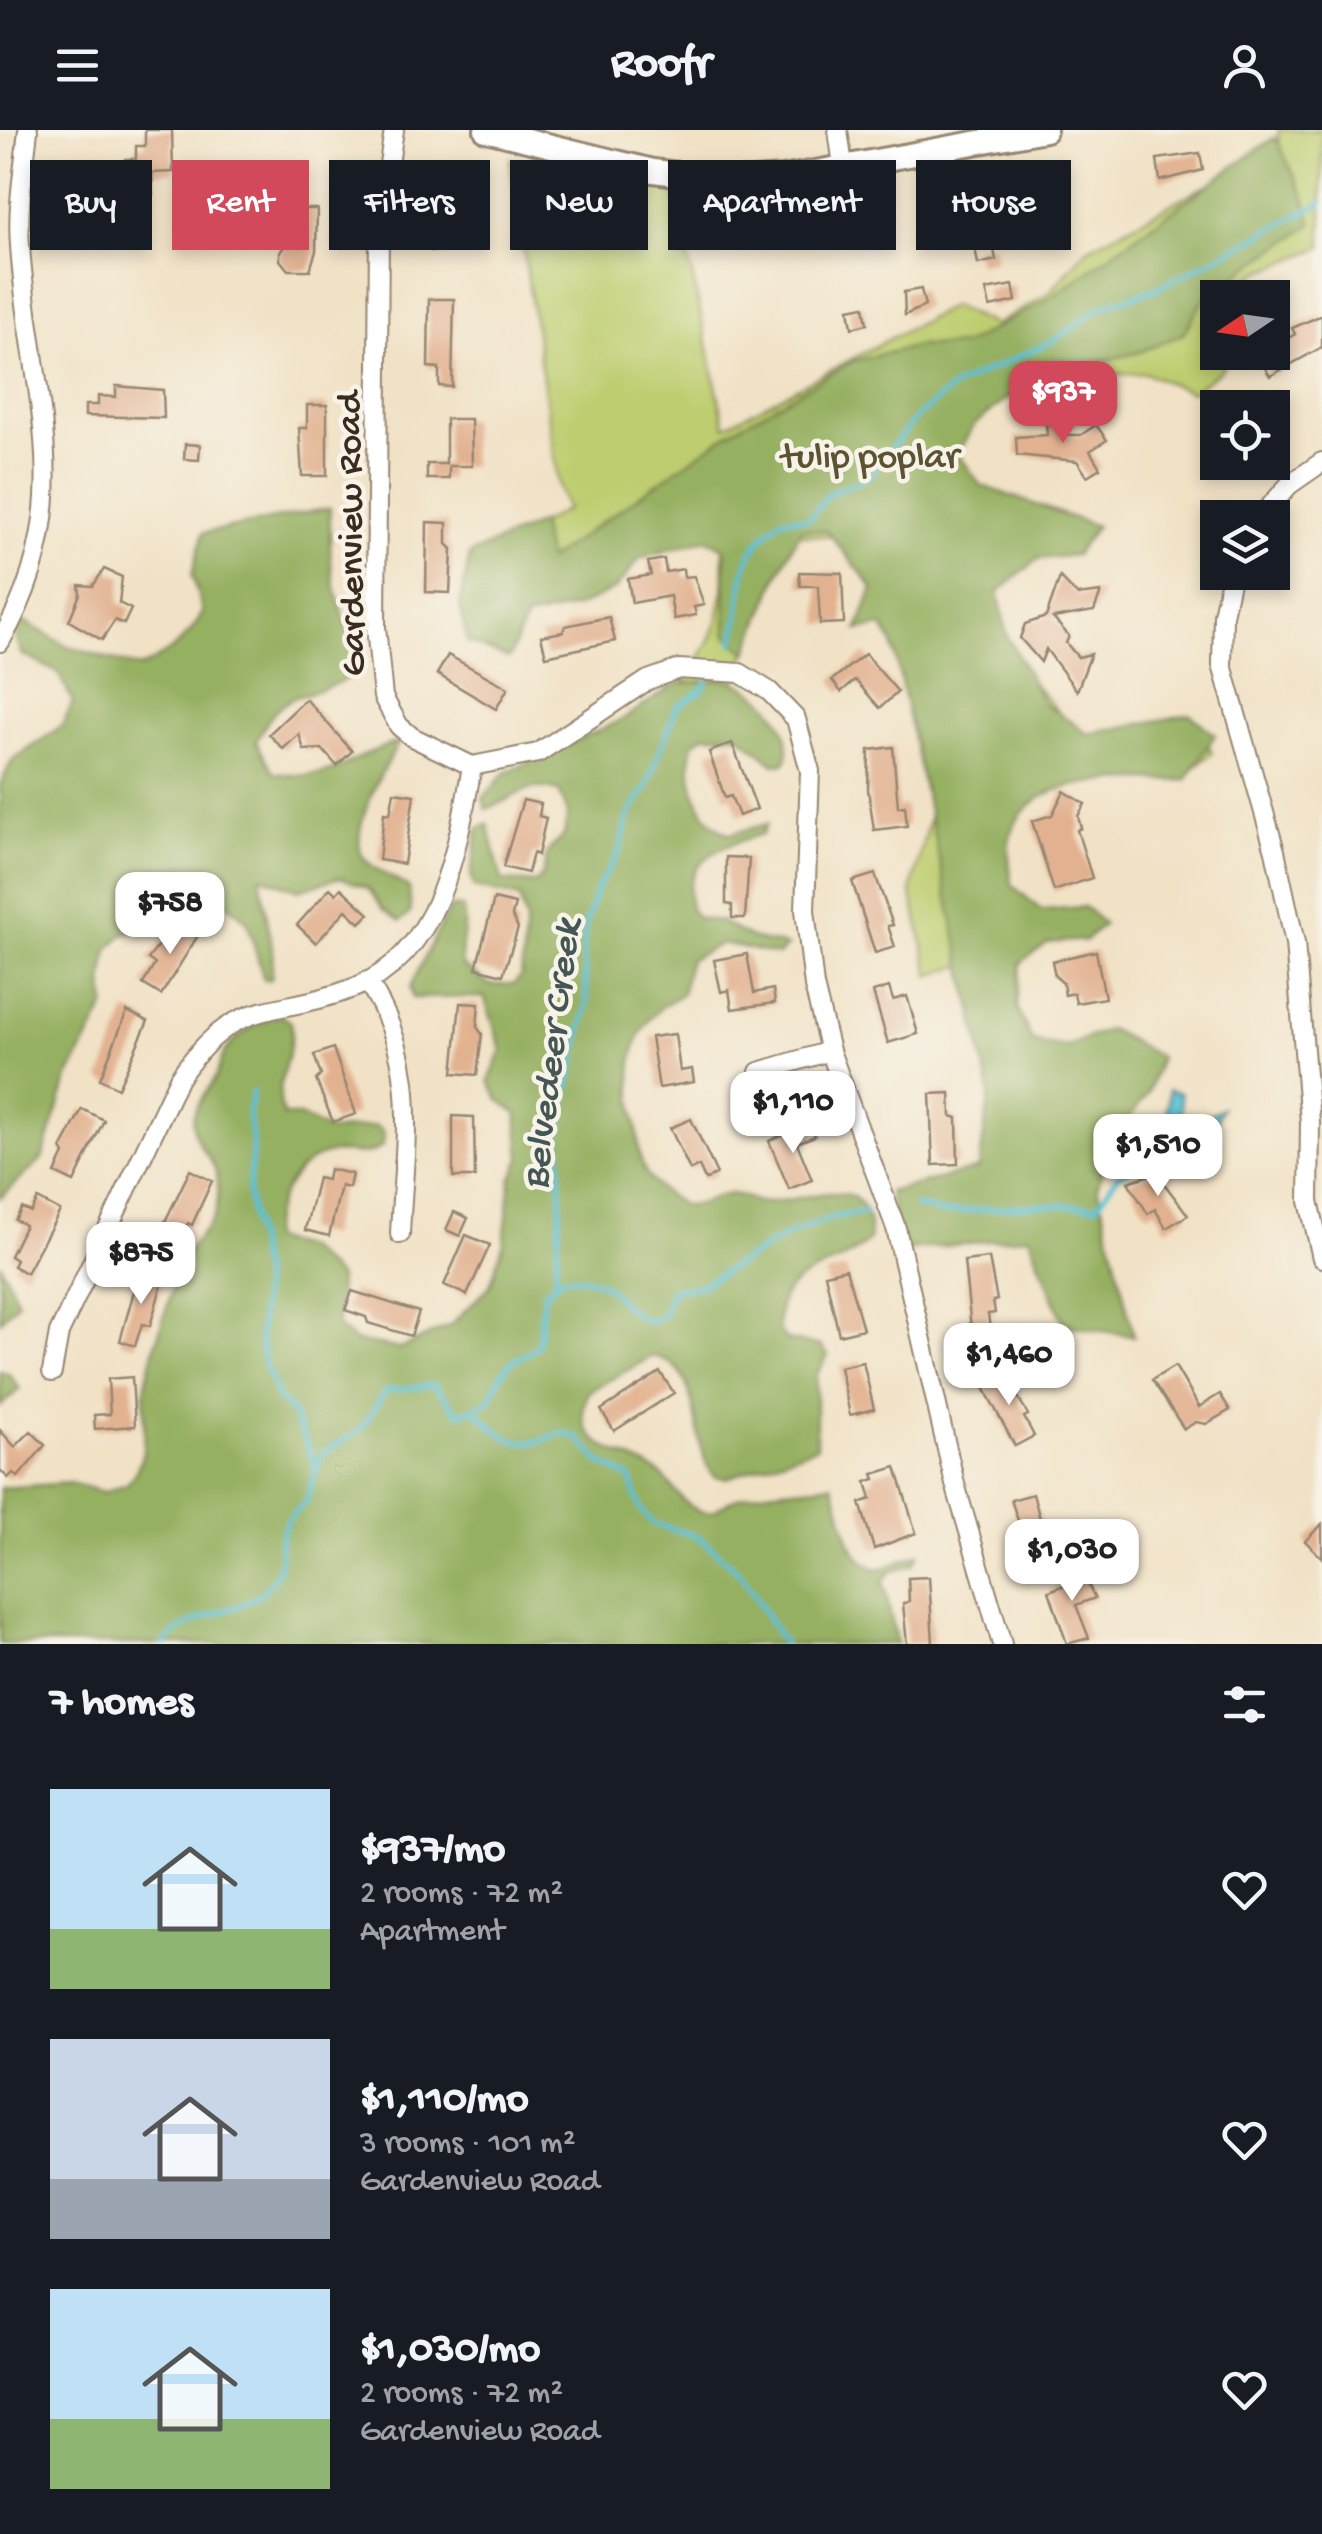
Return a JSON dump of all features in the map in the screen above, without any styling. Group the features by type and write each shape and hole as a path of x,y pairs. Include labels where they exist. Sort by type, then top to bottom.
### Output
{"street":[{"path":"0,642 18,611 34,564 49,482 20,242 28,130"},
{"name":"Gardenview Road","path":"394,130 380,232 378,680 399,726 431,748 472,766"},
{"path":"838,130 842,160"},
{"path":"877,160 1045,130"},
{"path":"498,131 668,171"},
{"path":"1276,500 1288,486 1322,462"},
{"path":"1228,590 1223,615 1222,665 1295,943 1310,1122 1309,1201 1322,1258"},
{"path":"52,1372 59,1333 179,1078 199,1049 240,1018 366,982 427,921 456,852 472,766 538,753 664,672 722,668 754,678 796,720 810,772 805,910 814,986 830,1051 896,1228 955,1484 1002,1644"},
{"path":"366,982 393,1025 407,1084 400,1234"},
{"path":"758,1072 830,1051"}],"green space":[{"name":"tulip poplar","path":"1278,130 1322,130 1322,247 1253,275 1252,280 1200,280 1200,370 1221,370 1191,392 1145,373 1076,377 1022,391 969,418 946,454 1001,645 1073,729 1107,741 1197,720 1212,753 1182,778 1074,770 990,808 1011,950 930,976 911,891 940,776 967,716 835,537 795,534 730,693 683,683 718,618 723,544 700,533 550,589 502,545 567,509 559,487 524,250 648,250 648,172 668,174 668,250 687,250 725,426 952,306 995,325 1048,294 1087,249 1280,146"},
{"name":"tulip poplar","path":"1275,137 1304,195 1312,225 1228,280 1200,280 1200,306 1183,334 1140,352 1033,378 974,425 958,453 980,485 1096,526 1075,555 1038,559 998,592 1007,636 1044,703 1088,734 1190,714 1215,735 1186,780 1111,781 1060,789 1038,799 1021,815 1009,842 1012,885 1041,910 1084,907 1104,924 1086,940 1048,943 1021,962 1017,1007 1032,1041 1066,1047 1109,1029 1160,1057 1148,1093 1115,1137 1097,1186 1134,1336 1064,1325 1029,1236 901,1251 889,1192 979,1168 990,1093 892,641 882,626 858,630 873,588 827,531 801,529 747,653 726,634 725,549 707,539 640,558 616,588 580,606 526,618 509,658 467,642 460,605 470,554 540,523 548,560 736,428 853,361 918,346 963,345 1049,299"},
{"path":"330,508 333,577 350,643 348,678 284,703 256,742 274,773 313,775 399,742 363,816 360,846 368,862 409,888 411,912 400,921 383,909 368,888 340,877 299,890 260,876 273,953 271,979 264,980 247,921 210,889 120,937 108,950 103,982 106,1005 67,1080 42,1159 0,1198 0,785 12,761 63,725 73,702 58,673 22,654 13,630 25,622 67,646 139,668 176,646 203,612 192,575 203,533"},
{"path":"723,679 749,689 772,710 781,723 788,750 785,763 774,764 739,735 704,735 693,743 693,783 710,820 731,834 767,824 762,834 720,850 699,866 692,877 690,909 698,918 720,921 751,938 787,946 778,955 722,943 689,960 682,994 649,1020 634,1052 632,1089 641,1160 655,1185 684,1206 729,1194 776,1202 846,1194 858,1201 867,1215 870,1238 843,1259 797,1281 786,1293 780,1309 779,1331 787,1340 821,1346 828,1355 816,1376 816,1447 727,1478 715,1477 706,1463 689,1390 681,1374 670,1363 653,1356 588,1392 583,1411 585,1425 604,1446 659,1473 685,1502 705,1512 756,1493 832,1484 851,1545 866,1563 878,1570 919,1554 913,1565 890,1572 883,1581 897,1644 0,1644 0,1488 70,1483 104,1492 127,1484 136,1471 144,1444 145,1388 164,1315 185,1257 217,1206 217,1175 198,1142 194,1116 225,1052 242,1034 275,1017 282,1016 291,1022 280,1091 284,1116 300,1116 329,1131 376,1126 384,1133 383,1145 371,1152 339,1152 311,1161 281,1196 272,1225 271,1239 305,1248 339,1278 337,1326 355,1341 400,1349 451,1325 490,1286 504,1242 511,1179 521,1159 517,1113 499,1100 489,1081 502,1050 484,997 413,998 410,987 451,907 462,907 464,914 462,965 490,985 514,984 521,976 526,920 519,898 474,887 471,876 478,829 488,824 502,881 536,883 543,874 548,851 564,835 568,813 559,791 547,788 529,789 486,809 483,798 505,773 620,721 676,684"},
{"path":"0,1263 18,1301 0,1321"},
{"path":"0,1371 9,1374 20,1389 0,1406"}],"water":[{"path":"1169,1090 1180,1093 1183,1119 1191,1124 1222,1108 1211,1134 1197,1134 1195,1152 1182,1160 1168,1156 1148,1133 1166,1121"}],"building":[{"path":"145,130 172,130 172,172 152,173 152,160 125,160 136,159 136,146 145,146"},
{"path":"1200,153 1203,170 1160,181 1157,159"},
{"path":"309,209 317,209 316,251 310,270 288,270 280,260 280,252 309,250"},
{"path":"975,250 994,250 996,260 978,264"},
{"path":"1013,285 1016,301 990,307 986,290"},
{"path":"921,289 925,306 905,315 904,292"},
{"path":"429,299 454,299 452,387 439,386 439,368 428,367"},
{"path":"864,306 867,324 852,328 849,309"},
{"path":"1322,315 1322,347 1290,365 1290,337 1295,334 1292,328"},
{"path":"116,386 163,390 164,418 85,416 85,405 98,405 98,396 116,397"},
{"path":"307,405 327,405 327,476 302,476 299,428 307,428"},
{"path":"446,419 471,419 472,466 449,466 449,479 427,479 427,464 446,464"},
{"path":"1063,423 1064,435 1081,435 1096,425 1107,440 1090,451 1100,468 1087,476 1077,461 1017,455 1016,437 1047,435 1046,424"},
{"path":"185,444 200,445 199,460 184,459"},
{"path":"427,522 447,523 447,544 452,549 450,593 426,592"},
{"path":"664,559 666,572 683,569 684,577 694,576 704,605 694,607 696,615 674,619 670,596 632,603 628,579 651,575 648,562"},
{"path":"104,569 122,577 119,603 131,609 124,624 115,620 102,640 69,621 80,594 79,585 93,586"},
{"path":"799,572 842,573 844,623 820,624 818,586 800,586"},
{"path":"1060,577 1077,595 1101,592 1094,611 1053,618 1069,636 1066,643 1078,657 1091,654 1077,691 1046,649 1041,662 1020,638 1025,624 1046,617"},
{"path":"609,617 615,641 546,656 541,636 563,632 565,626"},
{"path":"865,654 898,692 880,708 855,680 841,692 832,680"},
{"path":"448,655 508,688 496,709 437,674"},
{"path":"306,699 352,751 337,766 322,749 304,750 299,734 283,749 269,734"},
{"path":"732,743 757,809 739,816 731,796 725,798 709,752"},
{"path":"893,747 898,807 905,806 907,826 874,830 868,790 869,750"},
{"path":"1064,791 1085,804 1078,816 1081,828 1077,830 1092,878 1054,891 1032,821 1052,815"},
{"path":"394,792 414,795 404,864 379,860 384,813 390,814"},
{"path":"523,800 541,804 539,816 546,818 538,855 533,853 528,873 503,867"},
{"path":"726,857 749,858 745,918 732,918 732,905 726,904"},
{"path":"875,874 893,925 888,926 895,947 875,953 852,881"},
{"path":"330,888 336,894 341,888 369,914 360,923 346,910 316,943 297,925"},
{"path":"494,899 515,904 512,916 518,928 503,975 476,968"},
{"path":"178,921 199,934 161,995 143,984 155,964 148,959"},
{"path":"1096,951 1105,998 1076,1003 1074,993 1065,995 1052,961"},
{"path":"747,954 754,993 773,989 775,1003 732,1009 729,990 721,992 714,960"},
{"path":"889,987 893,1000 907,996 918,1034 888,1043 873,992"},
{"path":"460,1003 479,1004 477,1027 482,1034 477,1075 453,1073"},
{"path":"127,1011 148,1021 118,1088 100,1079"},
{"path":"675,1034 680,1071 692,1069 694,1082 659,1088 651,1037"},
{"path":"333,1048 356,1114 333,1122 316,1080 321,1075 314,1055"},
{"path":"950,1093 951,1116 957,1118 958,1164 933,1165 930,1094"},
{"path":"82,1109 104,1120 74,1182 55,1173 64,1154 61,1149"},
{"path":"453,1116 474,1117 475,1177 453,1177"},
{"path":"691,1119 717,1174 705,1180 699,1166 690,1170 670,1128"},
{"path":"809,1123 815,1136 797,1143 812,1180 789,1189 769,1141"},
{"path":"329,1169 352,1174 349,1188 341,1186 329,1236 305,1230 318,1178 327,1180"},
{"path":"190,1170 212,1181 192,1225 188,1223 178,1243 159,1234"},
{"path":"1156,1173 1188,1215 1166,1228 1155,1209 1148,1214 1128,1182"},
{"path":"38,1199 60,1211 26,1273 13,1266 16,1260 10,1256 25,1225 15,1220 22,1208 31,1212"},
{"path":"454,1212 468,1218 460,1236 446,1230"},
{"path":"466,1235 490,1245 467,1295 444,1285"},
{"path":"989,1258 997,1300 993,1301 995,1313 988,1314 991,1336 972,1338 964,1261"},
{"path":"846,1269 863,1329 839,1335 825,1274"},
{"path":"139,1273 163,1280 150,1326 142,1324 135,1346 120,1341"},
{"path":"352,1291 419,1312 411,1336 368,1323 366,1317 345,1310"},
{"path":"863,1362 874,1409 850,1415 840,1367"},
{"path":"1175,1366 1199,1407 1220,1394 1230,1410 1206,1424 1196,1422 1184,1429 1152,1380"},
{"path":"660,1372 674,1393 614,1431 601,1410"},
{"path":"1004,1372 1028,1415 1024,1417 1034,1436 1015,1446 982,1384"},
{"path":"132,1377 135,1426 95,1429 94,1415 110,1414 108,1379"},
{"path":"0,1430 15,1447 31,1431 45,1445 18,1477 13,1473 8,1478 0,1470"},
{"path":"896,1467 916,1533 874,1549 860,1503 871,1499 866,1482 875,1479 873,1474"},
{"path":"1033,1494 1046,1540 1040,1541 1044,1554 1031,1558 1011,1500"},
{"path":"1322,1524 1322,1558 1305,1541"},
{"path":"1077,1563 1095,1598 1076,1605 1089,1638 1067,1644 1049,1591 1068,1584 1062,1569"},
{"path":"929,1577 933,1644 907,1644 903,1604 909,1601 908,1578"}],"waterway":[{"name":"Belvedeer Creek","path":"733,644 748,562 767,533 784,518 809,519 829,493 868,478 917,416 955,386 1053,341 1103,306 1156,289 1322,203"},
{"name":"Belvedeer Creek","path":"555,1283 561,1199 559,1134 587,1003 583,948 586,924 597,888 619,853 629,815 647,787 677,706 700,692 707,682"},
{"path":"253,1091 248,1114 253,1144 248,1193 262,1275 260,1340 266,1369 279,1399 293,1413 315,1465"},
{"path":"915,1206 944,1213 1032,1205 1097,1206 1118,1175 1138,1165 1152,1140"},
{"path":"164,1644 191,1623 247,1602 270,1584 279,1563 285,1525 306,1502 321,1455 361,1429 386,1391 434,1385 458,1413 490,1399 510,1364 538,1346 544,1293 564,1277 583,1278 607,1287 629,1309 651,1322 664,1314 671,1290 700,1286 789,1234 834,1217 866,1212"},
{"path":"474,1409 504,1436 523,1443 561,1433 577,1437 601,1463 630,1478 641,1510 654,1524 699,1537 740,1573 784,1644"}]}
